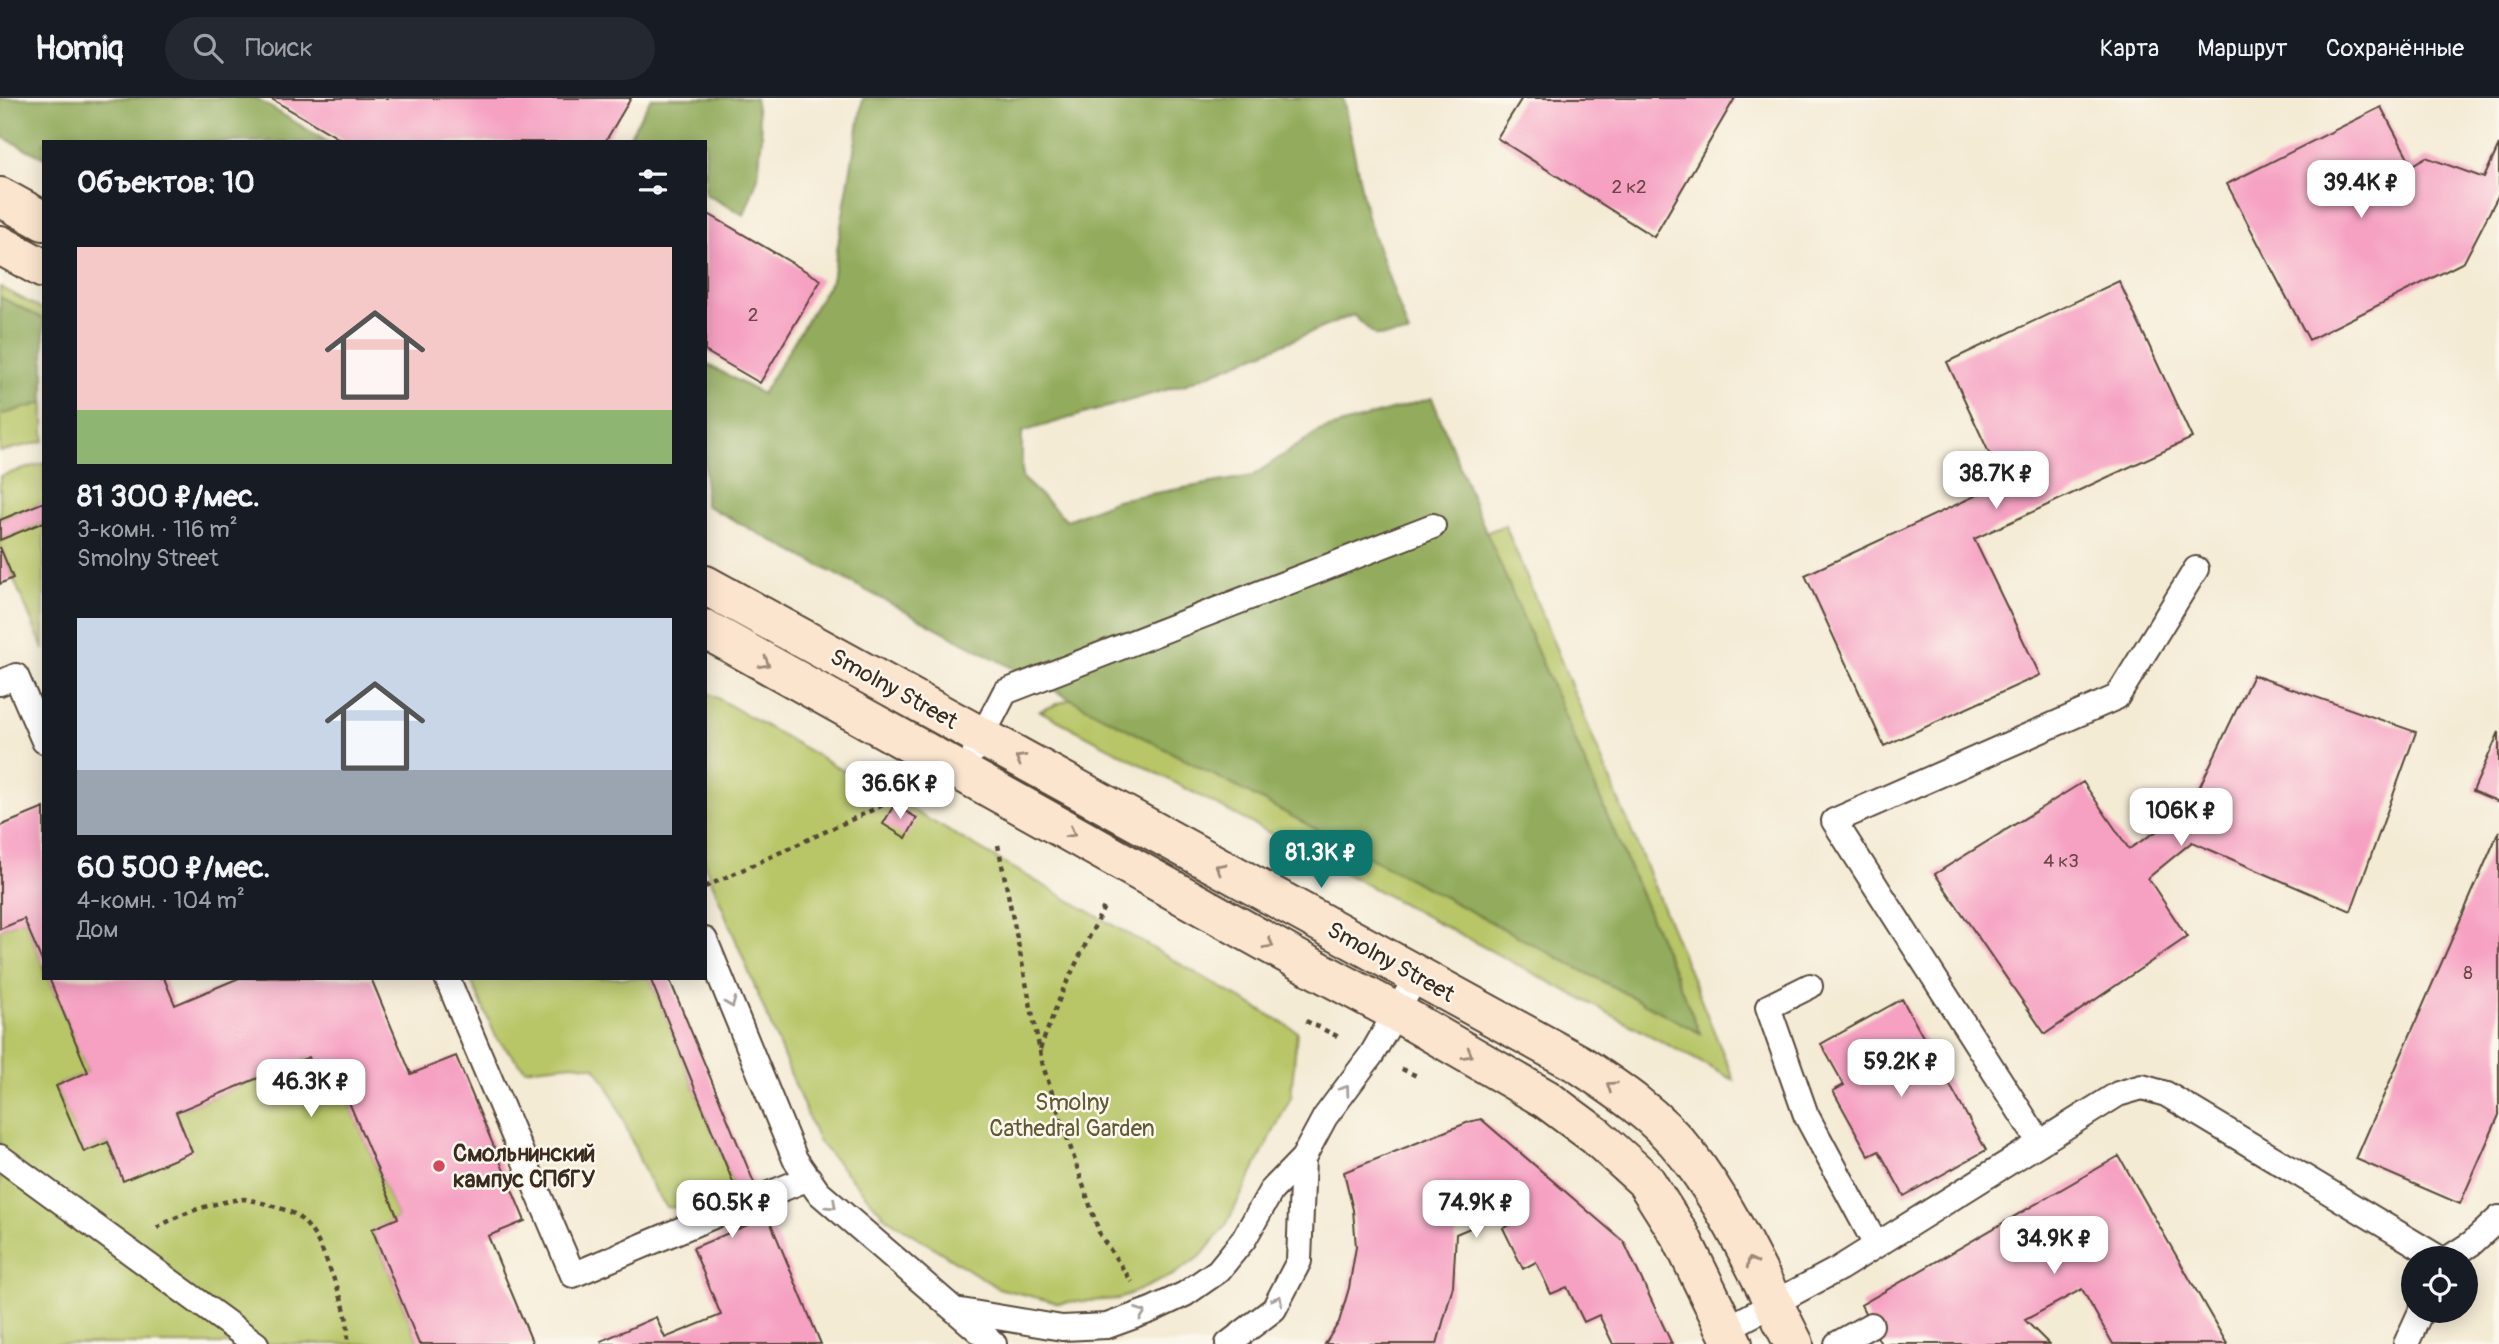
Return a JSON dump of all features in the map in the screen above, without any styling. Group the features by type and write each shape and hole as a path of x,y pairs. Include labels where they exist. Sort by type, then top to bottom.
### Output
{"street":[{"path":"0,197 42,220"},
{"path":"0,245 42,268"},
{"name":"Smolny Street","path":"707,586 1579,1064 1636,1102 1685,1152 1726,1214 1794,1344"},
{"name":"Smolny Street","path":"707,630 1396,1012 1546,1099 1596,1136 1645,1180 1681,1237 1730,1337"}],"lane":[{"path":"963,773 1005,692 1433,526"},
{"path":"2040,1143 1834,821 2117,697 2196,569"},
{"path":"0,683 16,676 42,736"},
{"path":"707,945 796,1159 818,1192 994,1344"},
{"path":"954,1310 1062,1328 1107,1326 1185,1294 1218,1271 1244,1239 1271,1191 1303,1158 1325,1117 1372,1054 1417,976"},
{"path":"448,980 573,1275 809,1178"},
{"path":"1810,986 1768,1007 1806,1115 1876,1245"},
{"path":"1730,1337 1773,1304 1840,1268 2118,1094 2142,1087 2166,1094 2420,1246"},
{"path":"0,1157 256,1344"},
{"path":"1227,1344 1274,1309 1299,1261 1303,1158"},
{"path":"2467,1246 2499,1218"},
{"path":"2406,1344 2416,1323"},
{"path":"1837,1344 1871,1325"}],"path":[{"path":"707,886 907,794"},
{"path":"998,845 1043,1066 1100,1235 1134,1284"},
{"path":"1040,1050 1063,990 1104,907"},
{"path":"125,1249 166,1222 205,1208 245,1199 294,1214 314,1234 326,1259 341,1296 347,1344"}],"green space":[{"path":"0,98 255,98 325,140 42,140 42,157 0,136"},
{"path":"651,98 755,98 762,135 758,177 744,215 707,195 707,140 627,140"},
{"path":"863,98 1343,98 1367,217 1409,334 1376,336 1353,315 1186,384 1022,432 1022,478 1067,520 1116,500 1252,476 1319,431 1432,398 1700,1033 707,506 707,364 762,394 832,279"},
{"path":"0,287 42,309 42,442 0,452"},
{"path":"0,297 42,318 42,404 0,415"},
{"path":"42,464 42,503 0,520 0,476"},
{"path":"42,523 42,645 0,547 0,540"},
{"path":"1505,525 1734,1080 1040,711"},
{"name":"Smolny Cathedral Garden","path":"707,692 1297,1031 1291,1097 1226,1225 1202,1255 1173,1275 1119,1299 1058,1303 998,1288 885,1217 818,1141 707,870"},
{"path":"24,919 42,961 42,980 50,980 88,1072 56,1086 84,1151 108,1142 123,1180 176,1112 309,1057 324,1095 343,1088 398,1218 372,1230 419,1344 0,1344 0,929"},
{"path":"471,980 651,980 736,1190 683,1208 667,1207 646,1174 615,1101 595,1067 573,1064 525,1069 497,1039"}],"building":[{"path":"270,98 631,98 606,140 342,140"},
{"path":"1522,98 1735,98 1654,237 1497,138"},
{"path":"2381,107 2412,165 2426,157 2484,178 2499,145 2499,194 2464,262 2309,340 2227,184"},
{"path":"707,213 821,280 760,383 707,352"},
{"path":"2119,281 2192,438 1974,539 2040,675 1884,746 1805,575 2003,483 1947,362"},
{"path":"42,503 42,523 0,540 0,520"},
{"path":"0,547 13,578 0,584"},
{"path":"2253,675 2416,732 2351,911 2192,842 2148,878 2187,937 2045,1034 1935,874 2083,782 2129,849 2188,811"},
{"path":"2499,732 2499,802 2473,791"},
{"path":"894,805 917,818 906,838 883,824"},
{"path":"42,809 42,961 24,919 0,929 0,826"},
{"path":"2499,831 2499,1115 2460,1204 2356,1159"},
{"name":"Смольнинский кампус СПбГУ","path":"50,980 165,980 175,1005 234,980 372,980 411,1074 456,1056 525,1221 488,1236 533,1344 419,1344 372,1229 398,1218 343,1088 324,1095 309,1057 176,1112 192,1152 123,1181 108,1142 84,1152 56,1086 88,1072"},
{"path":"651,980 670,980 821,1344 602,1344 601,1341 656,1317 665,1338 721,1315 693,1248 750,1224"},
{"path":"1902,999 1986,1150 1904,1196 1879,1151 1869,1156 1833,1091 1844,1085 1821,1044"},
{"path":"1481,1119 1624,1242 1672,1344 1613,1344 1599,1315 1584,1322 1567,1287 1551,1294 1536,1262 1523,1269 1503,1228 1510,1225 1505,1213 1456,1234 1453,1286 1437,1344 1325,1344 1339,1322 1349,1288 1356,1247 1353,1210 1344,1172"},
{"path":"2119,1156 2227,1344 2113,1344 2082,1289 2025,1320 2049,1344 1881,1344 1861,1305"}],"place":[{"name":"Смольнинский кампус СПбГУ","path":"439,1166"}]}
